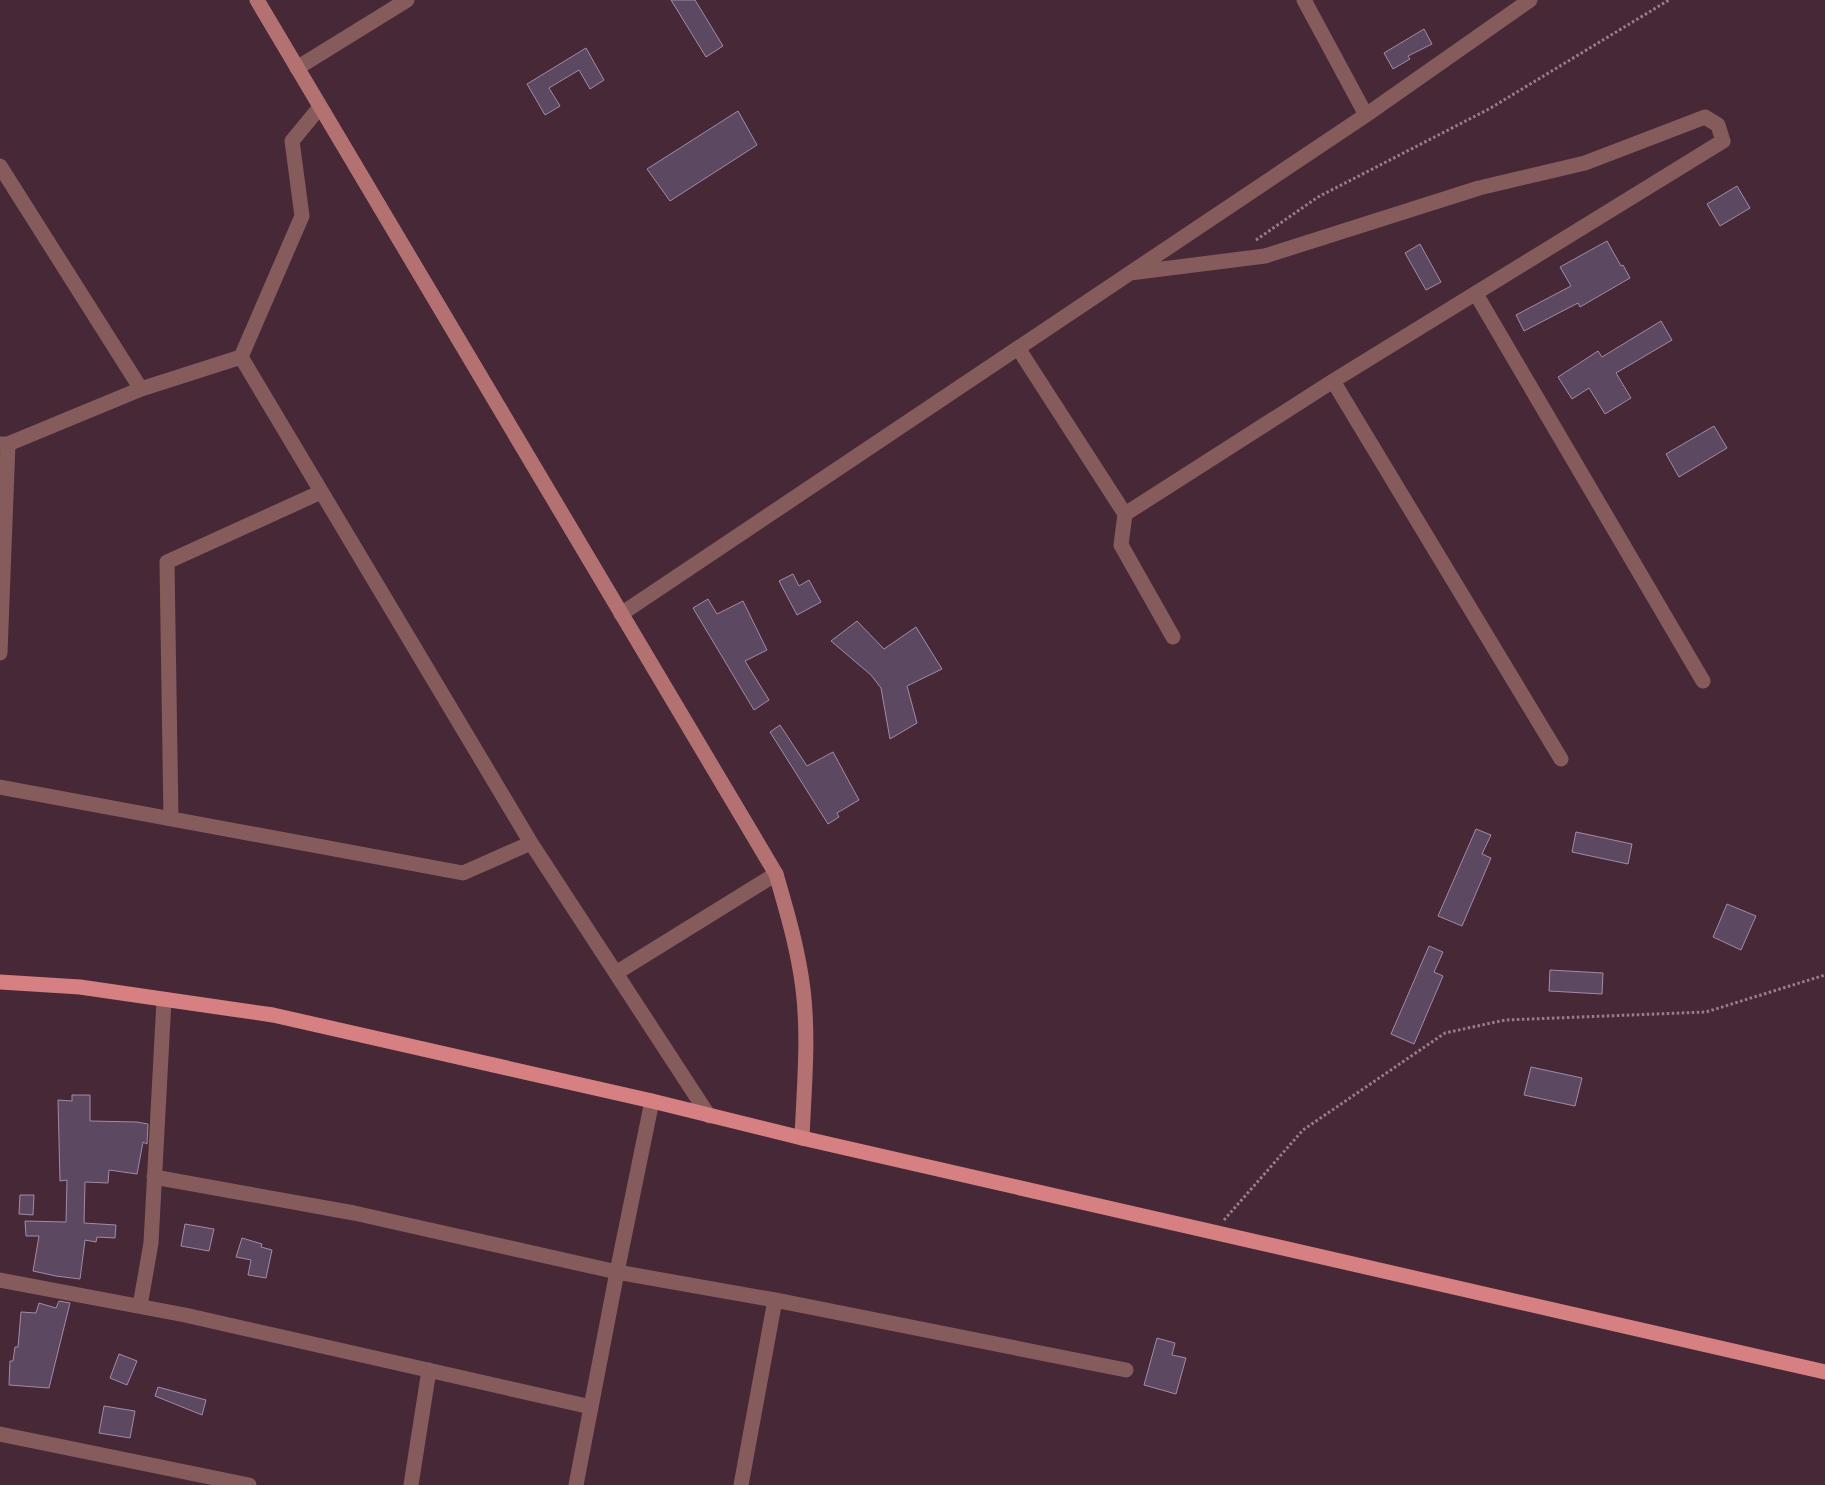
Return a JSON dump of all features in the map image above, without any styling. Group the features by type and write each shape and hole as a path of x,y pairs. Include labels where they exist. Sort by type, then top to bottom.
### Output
{"main road":[{"path":"0,982 80,987 272,1015 1825,1372"}],"street":[{"path":"257,0 776,874 797,949 803,990 806,1031 802,1138"},
{"path":"297,68 408,0"},
{"path":"1304,0 1366,115"},
{"path":"621,614 1366,115 1530,0"},
{"path":"0,653 4,444 140,390 241,357 302,216 292,141 320,107"},
{"path":"1125,514 1333,381 1723,141 1718,125 1705,117 1585,163 1479,188 1265,256 1130,273"},
{"path":"0,166 140,390"},
{"path":"1476,294 1703,681"},
{"path":"1018,348 1125,514 1121,545 1173,637"},
{"path":"241,357 531,843 710,1116"},
{"path":"1333,381 1561,759"},
{"path":"171,819 166,562 321,492"},
{"path":"0,787 463,873 531,843"},
{"path":"616,973 776,874"},
{"path":"140,1306 151,1243 164,1000"},
{"path":"576,1485 652,1101"},
{"path":"154,1177 354,1213 617,1272 775,1300 1126,1370"},
{"path":"0,1280 185,1315 590,1407"},
{"path":"742,1485 775,1300"},
{"path":"411,1485 429,1370"},
{"path":"0,1434 249,1485"}],"path":[{"path":"1249,245 1318,197 1489,110 1669,0"},
{"path":"1214,1232 1303,1130 1445,1033 1505,1020 1706,1012 1825,975"}],"building":[{"path":"671,0 695,0 723,46 706,57"},
{"path":"1424,29 1432,44 1408,56 1410,59 1393,69 1384,53"},
{"path":"586,48 604,80 590,89 579,70 549,88 560,106 545,115 527,84"},
{"path":"738,111 757,145 670,201 647,169"},
{"path":"1737,186 1750,208 1720,226 1707,204"},
{"path":"1607,241 1630,278 1580,307 1578,303 1524,331 1516,315 1571,286 1560,267"},
{"path":"1420,244 1441,282 1426,290 1405,253"},
{"path":"1661,321 1672,340 1616,373 1631,398 1605,414 1589,388 1572,399 1558,377 1598,351 1602,357"},
{"path":"1714,426 1727,448 1679,477 1666,454"},
{"path":"793,574 799,586 809,580 821,602 797,615 779,581"},
{"path":"708,599 717,614 743,601 767,650 745,661 769,700 754,710 693,608"},
{"path":"857,621 884,649 916,627 942,669 907,686 917,723 890,739 881,688 871,675 831,641"},
{"path":"780,725 807,766 833,752 859,800 837,813 839,817 828,824 770,732"},
{"path":"1476,829 1491,835 1482,854 1491,858 1462,926 1438,916"},
{"path":"1576,832 1632,844 1628,864 1572,852"},
{"path":"1727,904 1756,916 1741,950 1713,937"},
{"path":"1429,946 1443,952 1434,972 1443,976 1414,1044 1391,1034"},
{"path":"1550,970 1603,973 1602,994 1549,991"},
{"path":"1531,1067 1582,1078 1575,1106 1524,1095"},
{"path":"72,1095 90,1095 90,1121 148,1124 147,1144 143,1142 137,1174 109,1170 108,1183 85,1182 84,1223 116,1225 115,1238 97,1237 96,1242 85,1240 80,1279 33,1271 39,1236 26,1236 25,1221 66,1222 67,1180 60,1181 58,1100 72,1101"},
{"path":"20,1195 34,1195 33,1215 19,1214"},
{"path":"185,1224 214,1229 209,1251 181,1246"},
{"path":"242,1238 262,1244 261,1247 272,1250 266,1278 248,1275 251,1260 236,1257"},
{"path":"59,1301 70,1303 49,1388 9,1385 10,1361 13,1361 15,1347 18,1347 21,1312 36,1313 39,1303 56,1308"},
{"path":"1157,1338 1175,1343 1172,1355 1186,1358 1176,1394 1144,1385"},
{"path":"119,1354 137,1361 127,1385 110,1378"},
{"path":"158,1387 206,1400 202,1415 155,1396"},
{"path":"104,1406 135,1411 130,1438 99,1433"}]}
